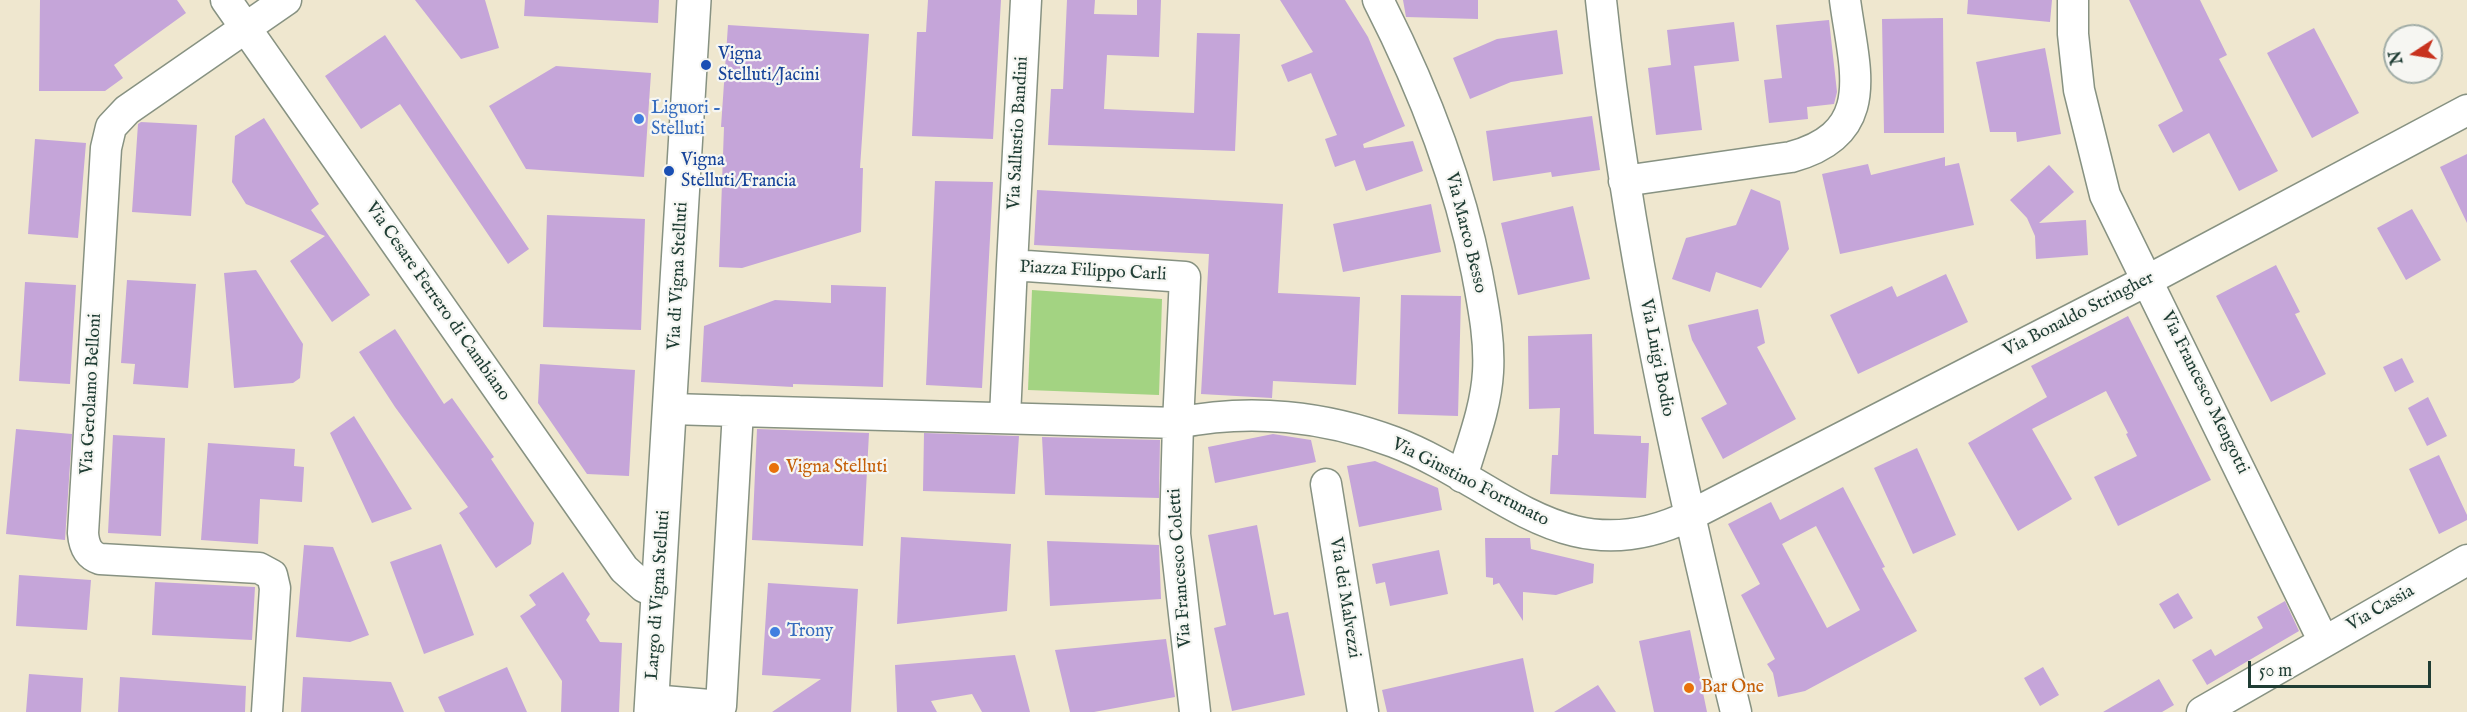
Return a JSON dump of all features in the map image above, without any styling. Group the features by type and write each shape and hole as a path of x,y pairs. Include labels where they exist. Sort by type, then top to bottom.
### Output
{"main road":[{"name":"Via di Vigna Stelluti","path":"671,409 694,0"},
{"name":"Largo di Vigna Stelluti","path":"652,706 671,409"}],"street":[{"name":"Via Cesare Ferrero di Cambiano","path":"226,0 624,569 644,587 659,594"},
{"name":"Via Gerolamo Belloni","path":"267,712 275,588 272,575 260,568 100,560 85,547 83,534 108,135 111,127 127,110 286,0"},
{"name":"Via Sallustio Bandini","path":"1012,265 1026,0"},
{"name":"Via Marco Besso","path":"1378,0 1435,128 1464,215 1482,298 1488,339 1488,374 1483,405 1462,477"},
{"name":"Via Luigi Bodio","path":"1601,0 1624,182 1649,327 1689,516 1736,712"},
{"path":"1624,182 1791,157 1816,149 1831,139 1846,121 1856,98 1856,69 1845,0"},
{"name":"Via Francesco Mengotti","path":"2073,0 2073,34 2079,90 2100,180 2113,213 2148,280 2324,642"},
{"name":"Via Bonaldo Stringher","path":"1689,516 2148,280 2467,110"},
{"name":"Piazza Filippo Carli","path":"1005,417 1012,265 1185,277 1178,423"},
{"path":"671,409 1178,423"},
{"name":"Largo di Vigna Stelluti","path":"652,706 723,709 738,411"},
{"name":"Via Giustino Fortunato","path":"1178,423 1243,414 1343,426 1396,442 1535,518 1574,532 1611,535 1637,532 1672,524 1689,516"},
{"name":"Via Francesco Coletti","path":"1178,423 1174,498 1175,534 1195,712"},
{"name":"Via dei Malvezzi","path":"1326,484 1363,712"},
{"name":"Via Cassia","path":"2202,712 2467,560"}],"green space":[{"path":"1032,290 1162,299 1159,395 1028,390"}],"building":[{"path":"40,0 177,0 186,13 114,65 123,78 105,91 39,91"},
{"path":"415,0 485,0 499,48 461,59"},
{"path":"525,0 659,0 658,23 524,16"},
{"path":"928,0 1001,0 993,139 912,136 917,32 926,32"},
{"path":"1067,0 1095,0 1094,14 1137,15 1137,0 1161,0 1159,57 1107,55 1104,109 1194,113 1197,33 1240,34 1235,151 1048,145 1051,89 1063,89"},
{"path":"1280,0 1345,0 1368,37 1405,126 1363,144 1364,148 1413,141 1423,171 1366,191 1355,160 1335,167 1325,139 1337,135 1311,73 1288,82 1281,65 1313,52"},
{"path":"1403,0 1478,0 1478,19 1406,17"},
{"path":"1968,0 2052,0 2050,22 1967,14"},
{"path":"2129,0 2200,0 2227,55 2219,59 2278,171 2239,191 2209,133 2173,153 2158,125 2183,111"},
{"path":"1943,18 1944,133 1884,133 1882,19"},
{"path":"1829,20 1837,92 1834,104 1807,107 1808,119 1769,123 1764,80 1782,78 1776,25"},
{"path":"1734,22 1739,61 1694,66 1702,130 1656,135 1648,68 1671,65 1667,30"},
{"path":"728,25 869,34 860,168 863,168 861,232 742,268 719,267 724,127 721,127"},
{"path":"2314,28 2359,113 2312,138 2267,53"},
{"path":"1557,30 1563,74 1511,82 1470,99 1453,58 1497,39"},
{"path":"385,35 529,249 508,264 400,104 361,129 325,76"},
{"path":"2045,48 2061,134 2017,142 2016,132 1990,132 1976,62"},
{"path":"556,66 651,73 644,177 526,169 489,106"},
{"path":"1592,116 1600,170 1552,177 1551,172 1493,181 1486,131"},
{"path":"264,118 319,204 311,210 370,295 332,322 290,261 325,236 246,204 232,182 235,136"},
{"path":"141,122 197,125 191,216 132,212 138,124"},
{"path":"35,139 86,143 78,238 28,234"},
{"path":"2467,154 2467,223 2440,167"},
{"path":"1945,157 1945,166 1959,163 1974,225 1840,254 1822,174 1868,164 1871,175"},
{"path":"2049,165 2074,192 2039,223 2086,220 2088,255 2036,259 2035,236 2027,218 2010,200"},
{"path":"935,181 993,182 982,388 926,385"},
{"path":"1751,189 1780,201 1789,249 1761,288 1716,272 1710,292 1672,279 1686,238 1736,225"},
{"path":"1037,190 1283,204 1278,293 1360,297 1356,385 1273,381 1272,398 1201,394 1209,254 1034,245"},
{"path":"1431,204 1441,252 1343,272 1333,224"},
{"path":"1573,206 1590,279 1518,295 1501,223"},
{"path":"2412,209 2441,260 2406,280 2377,228"},
{"path":"547,215 645,219 641,330 543,327"},
{"path":"2276,265 2300,312 2295,314 2326,374 2271,402 2216,296"},
{"path":"256,270 303,344 300,378 293,383 234,388 224,273"},
{"path":"1946,274 1968,322 1858,374 1830,315 1892,286 1897,297"},
{"path":"127,280 196,284 188,388 133,384 135,364 121,363"},
{"path":"25,282 76,285 70,384 19,381"},
{"path":"831,285 886,287 883,387 793,384 793,387 701,382 704,326 775,300 831,303"},
{"path":"1401,295 1461,296 1458,416 1398,414"},
{"path":"1758,309 1765,343 1757,347 1796,419 1723,459 1701,418 1727,404 1692,340 1688,325"},
{"path":"2128,316 2211,480 2118,526 2094,477 2137,456 2106,391 2032,429 2072,499 2018,531 1968,443 2047,397 2031,366"},
{"path":"395,329 444,404 452,398 494,457 491,459 534,523 531,544 496,568 459,513 468,507 395,407 359,352"},
{"path":"1592,334 1594,434 1641,436 1641,443 1649,443 1646,498 1550,494 1552,455 1558,455 1560,408 1529,409 1528,336"},
{"path":"2402,358 2414,382 2395,392 2383,367"},
{"path":"540,364 635,370 629,476 587,474 538,403"},
{"path":"2428,397 2447,436 2427,446 2408,408"},
{"path":"354,416 412,509 372,523 330,433"},
{"path":"16,429 72,434 65,540 6,534"},
{"path":"757,429 869,433 863,546 752,540"},
{"path":"924,433 1019,436 1015,494 923,491"},
{"path":"1273,434 1311,440 1316,462 1215,483 1208,447"},
{"path":"113,435 165,438 161,536 108,533"},
{"path":"1042,437 1160,440 1159,498 1045,495"},
{"path":"208,443 295,449 294,466 304,467 302,502 260,499 258,544 201,540"},
{"path":"1917,448 1956,535 1913,554 1874,468"},
{"path":"2439,455 2467,515 2467,520 2439,534 2409,469"},
{"path":"1375,461 1438,488 1442,510 1359,527 1347,466"},
{"path":"1843,487 1885,567 1882,568 1917,631 1805,691 1778,697 1773,673 1767,664 1775,659 1741,595 1760,584 1728,524 1771,502 1780,520","holes":["1816,526 1860,610 1827,628 1782,544"]},
{"path":"1257,525 1274,615 1288,612 1305,695 1232,711 1214,628 1226,625 1208,535"},
{"path":"901,537 1011,544 1007,611 897,624"},
{"path":"1485,538 1530,538 1531,549 1594,564 1593,583 1556,595 1523,592 1523,621 1499,583 1493,585 1493,578 1486,577"},
{"path":"1047,541 1159,545 1161,599 1050,606"},
{"path":"441,544 474,635 424,654 390,562"},
{"path":"304,545 333,547 369,635 350,642 296,637"},
{"path":"1439,550 1448,594 1390,606 1385,582 1376,584 1372,564"},
{"path":"563,572 590,614 586,620 600,642 622,643 619,712 561,712 562,681 520,616 536,605 529,595"},
{"path":"19,575 91,580 87,630 16,626"},
{"path":"155,582 255,587 252,640 152,635"},
{"path":"768,583 858,589 851,712 772,712 821,679 762,675"},
{"path":"2178,593 2193,618 2174,629 2159,604"},
{"path":"2285,601 2299,631 2207,685 2192,660 2211,649 2215,656 2263,628 2257,617"},
{"path":"1690,630 1707,712 1654,712 1639,641"},
{"path":"1166,639 1175,697 1094,712 1070,712 1055,650"},
{"path":"1015,655 1030,712 982,712 972,694 931,701 937,712 897,712 895,665"},
{"path":"1523,658 1534,712 1387,712 1382,690"},
{"path":"507,667 527,712 445,712 438,697"},
{"path":"2043,667 2059,695 2040,706 2024,678"},
{"path":"29,674 83,678 81,712 26,712"},
{"path":"120,677 246,686 245,712 118,712"},
{"path":"303,677 391,682 404,712 301,712"},
{"path":"2159,679 2174,705 2162,712 2103,712"},
{"path":"1598,685 1616,712 1554,712"}],"place":[{"name":"Vigna Stelluti/Jacini","path":"706,65"},
{"name":"Liguori - Stelluti","path":"639,119"},
{"name":"Vigna Stelluti/Francia","path":"669,171"},
{"name":"Vigna Stelluti","path":"774,468"},
{"name":"Trony","path":"775,632"},
{"name":"Bar One","path":"1689,688"}]}
